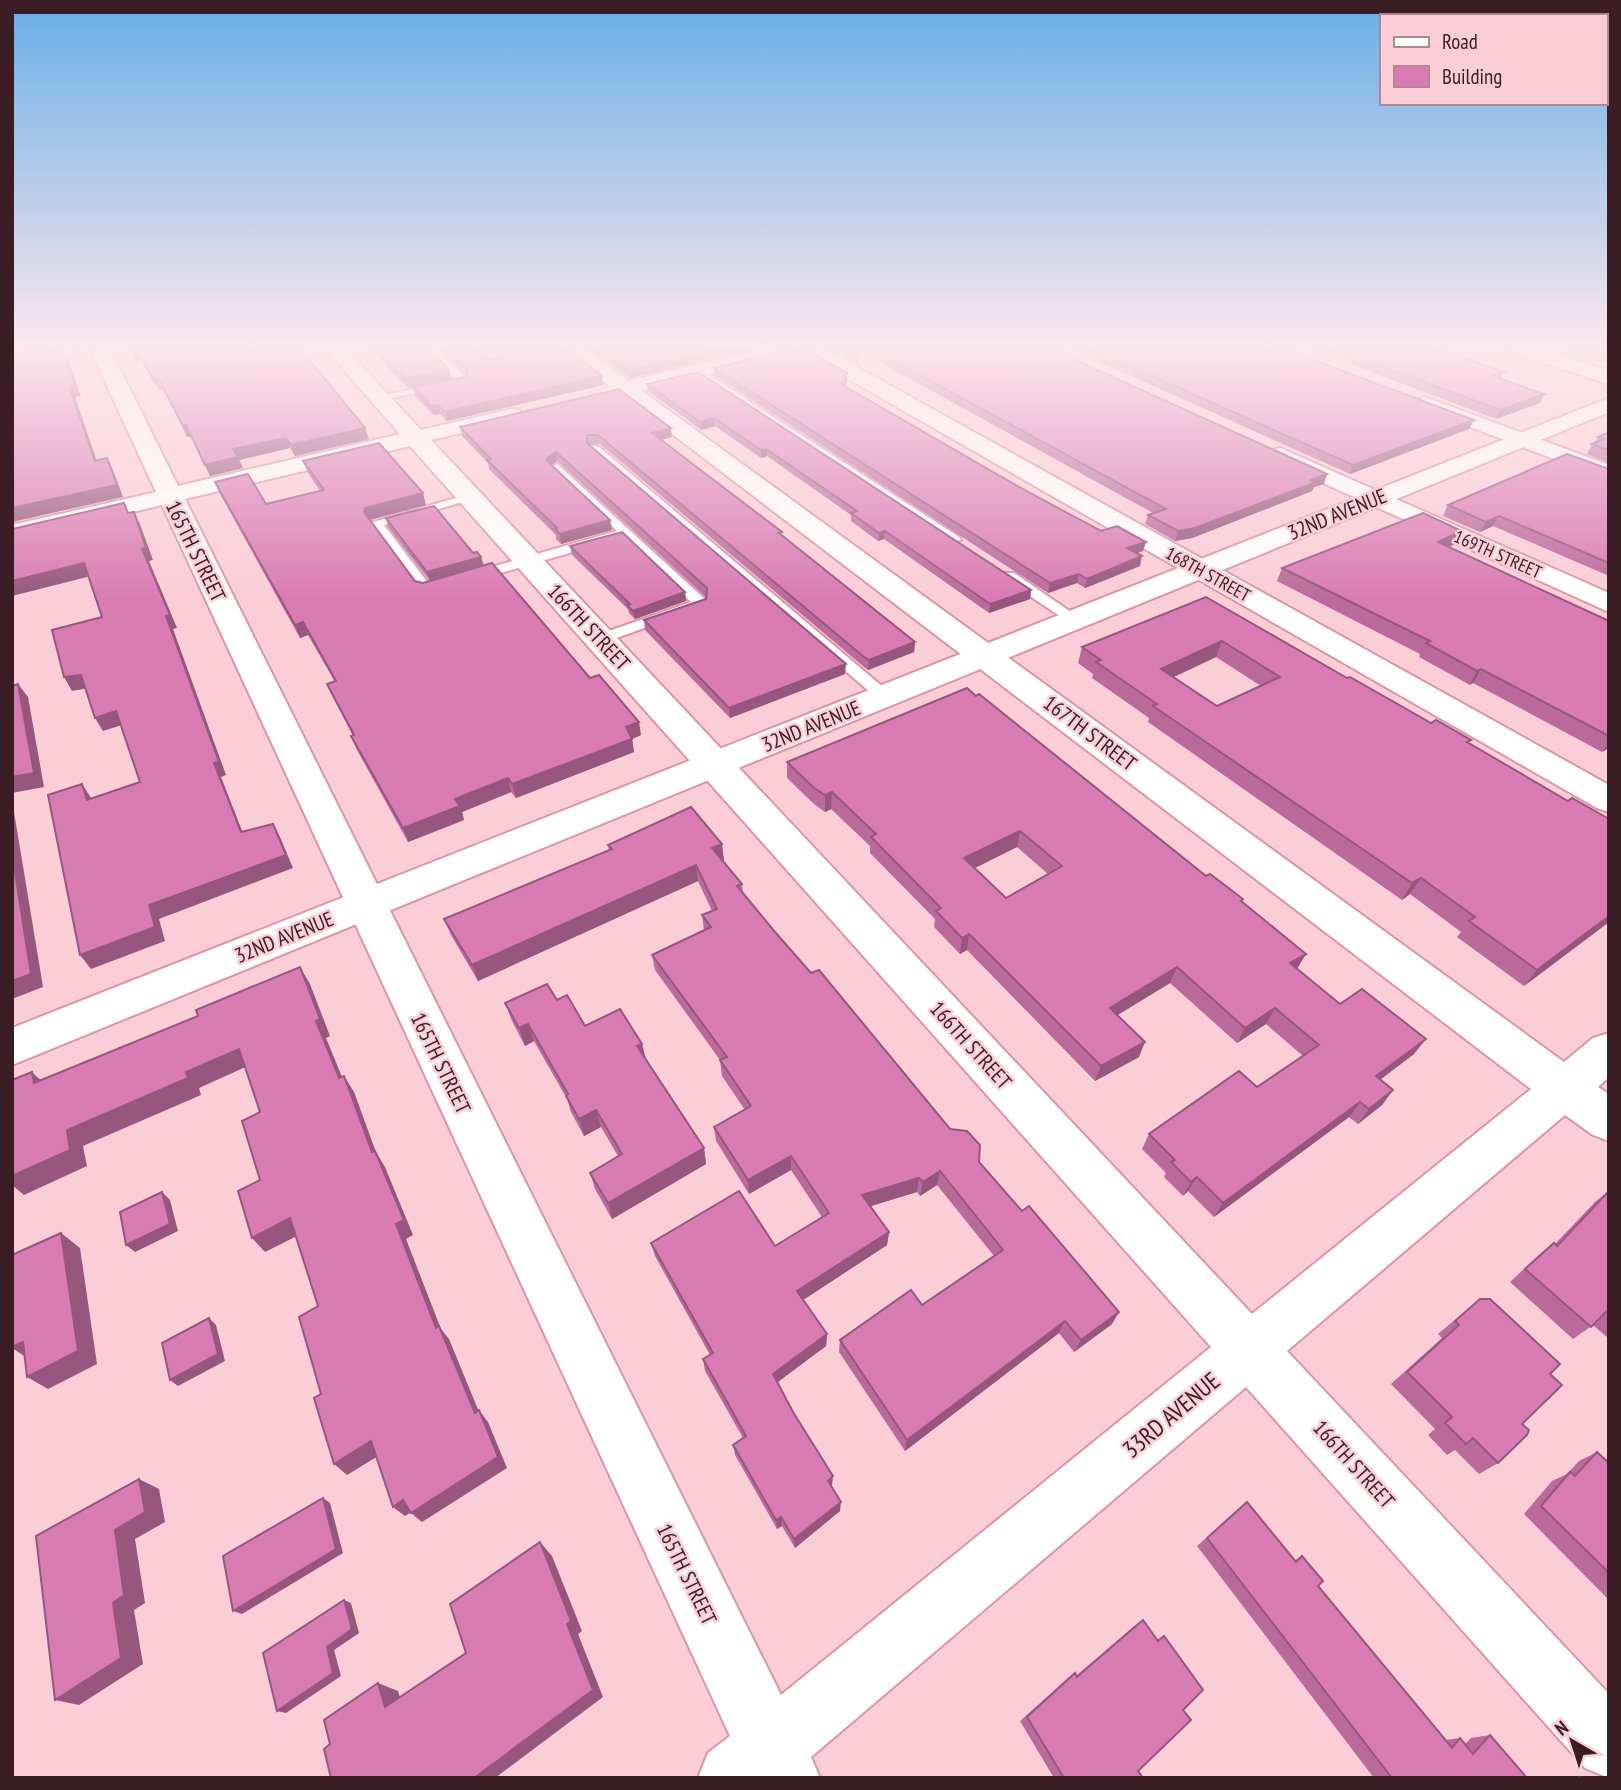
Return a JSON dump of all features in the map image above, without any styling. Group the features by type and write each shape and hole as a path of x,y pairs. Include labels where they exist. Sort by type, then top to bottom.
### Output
{"street":[{"name":"165TH STREET","path":"139,431 365,905 763,1767"},
{"name":"166TH STREET","path":"409,431 1609,1744"},
{"path":"12,534 448,431"},
{"name":"167TH STREET","path":"682,431 1609,1121"},
{"name":"168TH STREET","path":"954,431 1609,800"},
{"path":"1498,431 1609,473"},
{"name":"32ND AVENUE","path":"12,1047 1542,431"},
{"name":"169TH STREET","path":"1253,443 1609,604"},
{"name":"33RD AVENUE","path":"763,1767 1250,1350 1609,1051"}],"lane":[{"path":"788,431 971,551"},
{"path":"594,448 884,696"},
{"path":"557,468 701,604 600,639"},
{"path":"470,498 376,523 426,589 625,533"},
{"path":"994,567 1074,619"}],"building":[{"path":"12,431 84,431 95,461 107,458 117,485 12,508"},
{"path":"189,431 354,431 291,445 286,438 233,449 238,457 205,465"},
{"path":"463,431 661,431 652,433 782,532 779,533 915,642 869,660 864,657 598,435 587,435 587,443 846,664 729,708 644,620 706,599 707,588 556,452 548,457 547,461 610,520 560,534 487,460 491,459"},
{"path":"732,431 787,431 1031,590 990,604 885,531 879,533 851,513 857,511 766,449 761,450"},
{"path":"812,431 921,431 1101,531 1117,526 1146,542 1127,548 1142,556 1087,579 1079,574 1050,583"},
{"path":"1022,431 1231,431 1327,474 1311,480 1316,482 1195,528 1178,531 1148,515 1166,509"},
{"path":"1275,431 1446,431 1353,465"},
{"path":"1609,432 1609,450 1592,444 1604,439 1598,437"},
{"path":"379,443 423,493 365,508 364,512 415,581 423,583 492,563 590,678 599,675 639,722 626,727 632,739 512,784 508,778 455,799 460,806 403,828 351,736 354,735 327,684 336,681 303,622 295,625 215,482 248,474 266,504 324,490 303,461"},
{"path":"1567,454 1609,469 1609,563 1499,516 1486,522 1448,505"},
{"path":"124,503 128,513 134,512 146,548 142,549 170,615 166,616 219,762 214,763 241,832 273,824 286,855 149,905 155,927 80,955 48,795 82,784 87,800 140,782 116,711 95,718 81,675 64,677 52,630 102,617 84,563 12,581 12,529"},
{"path":"434,506 473,553 477,552 481,557 427,572 386,518"},
{"path":"1423,513 1462,531 1438,542 1609,621 1609,736 1426,643 1430,641 1282,568"},
{"path":"622,532 685,592 633,611 627,605 630,604 570,546"},
{"path":"1206,597 1431,723 1436,720 1471,740 1467,742 1568,801 1572,798 1609,819 1609,916 1537,970 1469,921 1475,917 1421,878 1412,883 1153,706 1157,704 1096,662 1101,660 1082,647","holes":["1222,641 1280,677 1217,706 1161,669"]},
{"path":"18,684 34,773 12,777 12,686"},
{"path":"967,688 976,696 979,694 1206,876 1210,874 1243,899 1241,901 1306,954 1290,963 1340,1004 1362,989 1426,1039 1376,1076 1393,1090 1369,1109 1360,1102 1223,1203 1197,1177 1191,1182 1171,1162 1175,1160 1149,1134 1239,1071 1257,1087 1319,1045 1275,1008 1245,1028 1177,967 1110,1008 1145,1042 1101,1066 969,934 962,938 936,911 941,908 871,837 876,834 832,792 825,795 814,788 787,762","holes":["1020,831 1062,866 1006,898 964,858"]},
{"path":"691,807 722,844 712,848 742,884 737,886 775,932 811,973 819,970 950,1129 967,1131 980,1145 979,1162 1022,1211 1029,1206 1119,1312 1081,1340 1065,1321 907,1440 840,1340 911,1290 922,1305 1003,1250 940,1171 923,1182 919,1178 862,1195 889,1232 797,1291 827,1334 773,1374 833,1476 828,1481 841,1502 794,1539 781,1517 776,1520 733,1445 746,1436 703,1359 713,1353 651,1243 739,1191 775,1246 829,1213 791,1156 748,1180 714,1127 751,1106 720,1060 727,1057 652,955 711,927 702,915 717,909 696,865 472,965 444,919 612,849 608,845"},
{"path":"12,853 31,974 12,981"},
{"path":"300,967 320,1019 316,1021 339,1078 344,1076 372,1152 375,1151 404,1220 396,1224 436,1328 439,1326 475,1413 479,1410 498,1457 411,1513 403,1500 393,1507 371,1441 334,1464 314,1398 321,1394 299,1317 318,1306 290,1218 252,1238 238,1191 260,1180 242,1121 260,1112 239,1049 186,1072 188,1078 67,1130 70,1150 12,1176 12,1080 32,1072 34,1083 198,1016 196,1010"},
{"path":"547,984 557,1000 567,995 585,1026 620,1009 642,1044 637,1046 704,1148 608,1203 590,1173 622,1154 596,1110 579,1119 566,1096 568,1094 528,1024 519,1028 505,1003"},
{"path":"1609,1191 1609,1312 1591,1327 1525,1269 1554,1243 1557,1246"},
{"path":"162,1192 170,1224 126,1245 120,1212"},
{"path":"61,1233 78,1351 27,1377 23,1342 12,1347 12,1255"},
{"path":"1480,1299 1490,1299 1560,1364 1550,1374 1562,1385 1522,1424 1529,1430 1527,1435 1498,1463 1473,1438 1466,1444 1445,1423 1452,1417 1407,1372 1459,1325 1455,1321"},
{"path":"209,1318 218,1354 170,1380 162,1343"},
{"path":"1597,1452 1609,1463 1609,1573 1541,1506 1570,1472 1575,1476"},
{"path":"139,1479 145,1512 115,1530 124,1595 113,1603 121,1658 55,1700 36,1536"},
{"path":"323,1498 336,1549 233,1611 223,1556"},
{"path":"1247,1502 1296,1562 1302,1556 1323,1581 1318,1586 1452,1748 1460,1738 1473,1754 1490,1735 1527,1778 1392,1778 1207,1538"},
{"path":"540,1542 571,1621 567,1624 593,1690 474,1778 331,1778 324,1749 330,1744 324,1720 378,1683 385,1707 466,1653 450,1604"},
{"path":"344,1600 352,1629 327,1647 333,1673 277,1711 263,1653"},
{"path":"1143,1620 1158,1641 1164,1636 1203,1690 1183,1710 1191,1720 1138,1771 1143,1778 1064,1778 1027,1717 1075,1673 1077,1677"}]}
